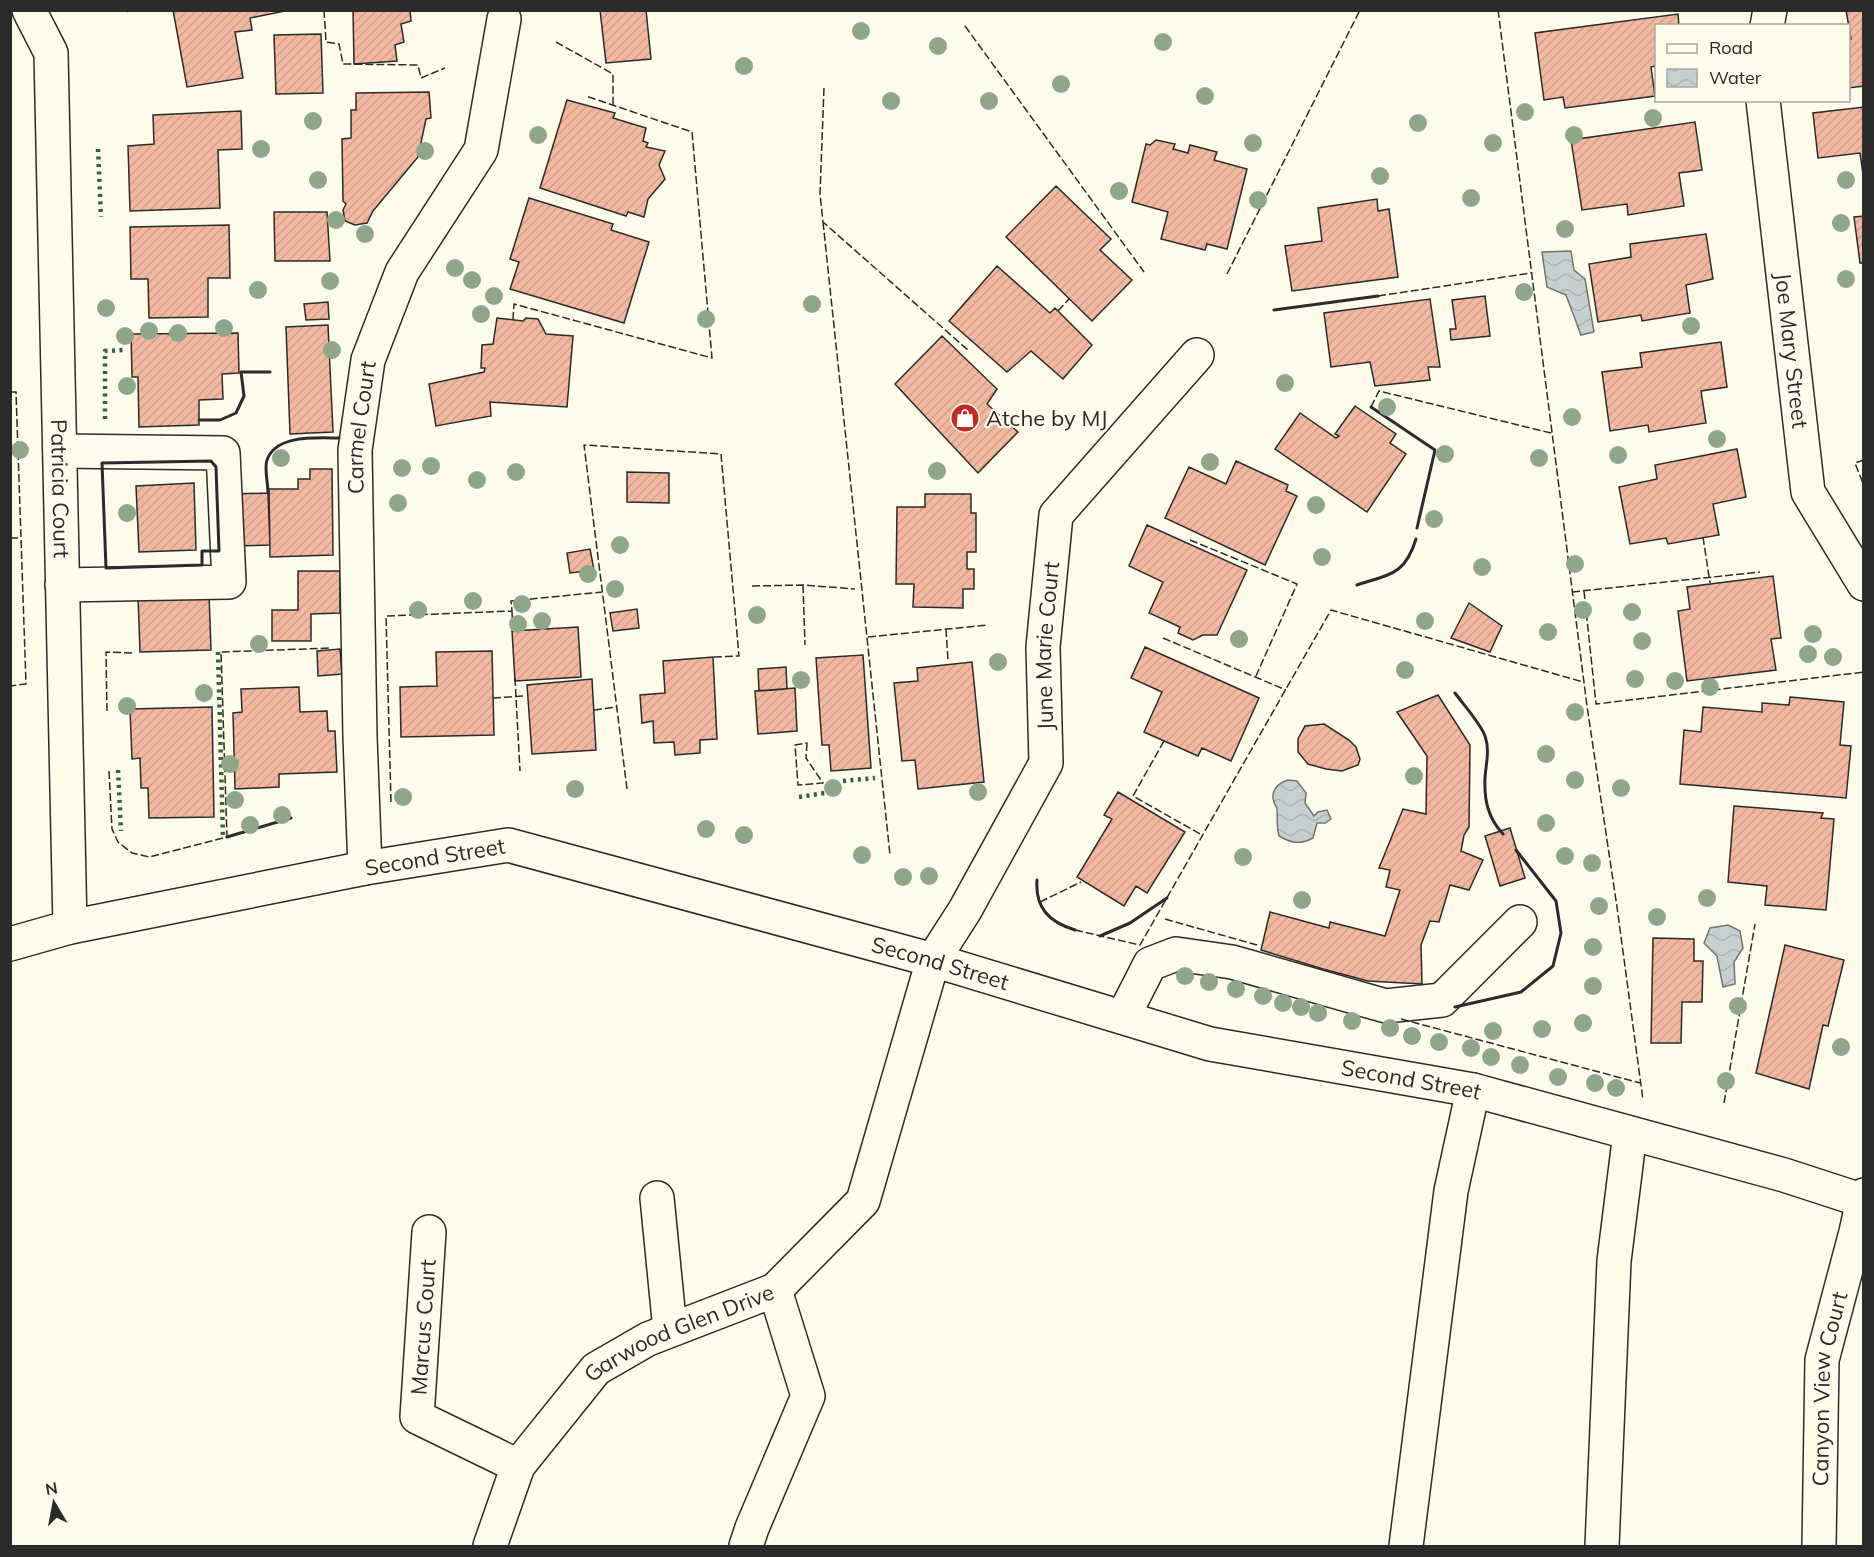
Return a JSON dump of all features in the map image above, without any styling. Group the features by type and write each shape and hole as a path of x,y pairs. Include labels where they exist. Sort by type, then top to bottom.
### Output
{"street":[{"name":"Patricia Court","path":"29,10 51,53 70,927"},
{"name":"Carmel Court","path":"365,868 360,737 355,450 368,360 402,272 480,150 504,19"},
{"name":"Joe Mary Street","path":"1763,102 1808,492 1863,584"},
{"name":"June Marie Court","path":"933,960 965,910 1046,763 1043,647 1056,515 1197,355"},
{"path":"60,451 223,453 229,582 62,585"},
{"name":"Second Street","path":"10,944 70,927 365,868 508,845 933,960 1210,1044 1473,1090 1784,1175 1863,1199"},
{"path":"1123,1017 1150,964 1176,954 1232,962 1386,1006 1442,1000 1520,922"},
{"name":"Garwood Glen Drive","path":"490,1546 518,1466 596,1369 648,1339 775,1290 863,1201 933,960"},
{"path":"1406,1546 1451,1191 1473,1090"},
{"path":"1602,1546 1613,1281 1630,1133"},
{"path":"657,1198 670,1330"},
{"name":"Canyon View Court","path":"1819,1546 1822,1360 1863,1199"},
{"name":"Marcus Court","path":"429,1232 417,1417 518,1466"},
{"path":"746,1546 808,1396 775,1290"}],"water":[{"path":"1571,251 1574,270 1585,279 1594,332 1581,335 1566,295 1547,287 1542,252"},
{"path":"1288,780 1297,781 1306,793 1305,803 1314,816 1318,812 1327,810 1331,819 1325,823 1317,823 1313,838 1304,842 1292,842 1279,836 1277,808 1273,794 1278,785"},
{"path":"1728,925 1740,931 1743,948 1734,962 1735,984 1723,987 1717,956 1704,943 1710,928"}],"building":[{"path":"173,10 290,10 250,18 252,30 235,32 243,78 187,87"},
{"path":"353,10 410,10 411,21 401,24 404,42 395,45 397,61 354,64"},
{"path":"600,10 646,10 651,59 606,63"},
{"path":"1846,10 1864,10 1864,86 1850,88 1851,39"},
{"path":"1678,14 1679,24 1655,24 1655,66 1651,67 1655,96 1565,108 1563,97 1544,100 1535,33"},
{"path":"321,34 323,93 276,94 274,35"},
{"path":"429,92 431,118 426,119 418,157 373,211 367,223 355,225 345,221 342,139 351,138 351,110 356,110 356,93"},
{"path":"567,100 615,113 613,118 646,128 643,141 648,143 646,147 665,151 659,165 665,179 648,199 644,217 628,212 626,216 540,188"},
{"path":"1864,107 1864,182 1860,153 1818,158 1813,113"},
{"path":"241,111 242,149 218,150 220,208 130,211 128,146 154,144 153,115"},
{"path":"1695,122 1702,170 1679,173 1684,206 1628,215 1627,204 1582,210 1571,140"},
{"path":"1156,140 1175,144 1173,149 1188,153 1190,145 1217,152 1214,160 1247,169 1227,249 1207,244 1205,250 1161,239 1168,212 1132,202 1146,144 1150,145"},
{"path":"1056,186 1111,239 1100,250 1132,280 1092,321 1006,237"},
{"path":"529,198 613,224 611,230 649,242 624,323 510,289 519,262 510,259"},
{"path":"1377,199 1378,211 1389,209 1398,277 1292,291 1285,246 1322,241 1318,208"},
{"path":"274,212 327,212 330,261 275,261"},
{"path":"1864,216 1864,263 1860,263 1854,217"},
{"path":"229,225 230,278 208,278 208,317 149,318 148,279 131,279 130,227"},
{"path":"1706,234 1713,279 1686,285 1690,313 1642,321 1641,315 1598,322 1589,264 1631,257 1630,244"},
{"path":"997,266 1050,313 1055,308 1092,345 1063,379 1031,351 1007,372 949,321"},
{"path":"1485,296 1490,336 1451,340 1450,329 1456,329 1452,300"},
{"path":"1430,299 1440,367 1428,367 1430,380 1375,386 1370,362 1331,367 1324,313"},
{"path":"328,302 329,319 306,320 304,304"},
{"path":"497,318 523,321 526,318 538,319 546,334 573,336 567,407 490,402 491,416 436,426 429,384 484,372 485,368 481,368 482,345 493,344"},
{"path":"328,325 333,432 290,434 286,327"},
{"path":"238,333 239,373 222,374 223,399 199,400 199,425 139,427 138,377 132,377 131,334"},
{"name":"Atche by MJ","path":"942,336 997,389 987,404 1018,432 978,473 895,384"},
{"path":"1721,342 1727,387 1701,391 1706,423 1649,432 1648,425 1610,431 1602,372 1642,367 1640,353"},
{"path":"1355,406 1396,434 1390,443 1406,454 1367,512 1275,449 1300,413 1336,438 1339,436 1335,434"},
{"path":"1737,449 1746,497 1713,504 1719,535 1668,544 1666,538 1630,544 1619,487 1657,479 1655,465"},
{"path":"1236,461 1288,485 1286,491 1297,496 1265,565 1165,518 1189,467 1226,484"},
{"path":"310,469 332,469 333,555 270,557 269,489 298,489 298,479 310,479"},
{"path":"627,472 669,473 669,503 627,502"},
{"path":"194,483 196,550 139,552 136,486"},
{"path":"268,493 270,545 233,546 231,494"},
{"path":"925,494 971,494 971,513 976,513 976,552 967,552 967,569 974,569 974,589 963,589 963,608 913,607 914,584 896,584 897,507 925,507"},
{"path":"1147,525 1247,570 1217,635 1203,635 1193,640 1178,633 1180,627 1149,613 1163,582 1129,566"},
{"path":"590,549 594,570 570,573 567,553"},
{"path":"298,571 340,571 340,613 311,614 311,641 272,641 272,610 298,610"},
{"path":"1773,576 1781,638 1771,639 1776,670 1687,681 1678,611 1690,609 1687,587"},
{"path":"209,594 211,650 140,652 138,596"},
{"path":"1469,603 1502,626 1490,652 1451,638"},
{"path":"637,609 639,628 613,631 610,613"},
{"path":"578,627 581,677 515,681 512,631"},
{"path":"1145,647 1259,698 1231,761 1202,748 1198,756 1144,732 1162,692 1131,678"},
{"path":"340,649 342,674 318,676 317,651"},
{"path":"492,651 494,735 401,737 400,687 437,686 436,652"},
{"path":"863,655 871,768 831,771 829,745 822,745 816,658"},
{"path":"713,657 717,739 700,740 700,753 675,755 674,742 654,743 653,721 642,723 640,695 665,693 663,661"},
{"path":"972,662 984,782 918,789 915,760 902,761 894,683 918,681 917,668"},
{"path":"786,667 787,689 759,691 758,669"},
{"path":"592,679 596,750 532,754 527,685"},
{"path":"299,687 300,712 327,711 328,731 335,731 337,772 279,774 279,787 235,789 233,713 242,712 241,689"},
{"path":"795,688 797,731 758,734 755,691"},
{"path":"1438,695 1470,745 1469,827 1464,835 1461,851 1483,860 1469,890 1450,885 1439,922 1430,921 1421,945 1422,984 1368,981 1261,950 1270,912 1329,928 1330,922 1385,936 1400,890 1386,887 1390,870 1379,868 1403,809 1426,814 1427,756 1397,712"},
{"path":"1790,697 1844,702 1840,745 1851,746 1846,798 1680,784 1684,730 1701,732 1703,707 1762,712 1762,703 1789,705"},
{"path":"212,707 214,817 149,818 148,788 141,788 140,758 132,759 130,709"},
{"path":"1324,724 1356,747 1360,759 1358,765 1342,771 1326,769 1308,764 1298,752 1298,739 1305,726"},
{"path":"1118,792 1185,832 1147,893 1136,886 1124,906 1077,877 1112,819 1104,815"},
{"path":"1734,806 1823,813 1821,818 1834,819 1826,910 1765,905 1767,886 1728,882"},
{"path":"1510,828 1525,878 1500,886 1485,836"},
{"path":"1653,938 1694,939 1694,961 1703,961 1702,1002 1682,1002 1681,1043 1651,1043"},
{"path":"1785,945 1844,960 1828,1026 1823,1025 1809,1089 1756,1073"}],"hedge":[{"path":"98,149 101,217"},
{"path":"105,419 105,351 124,350"},
{"path":"218,652 223,838"},
{"path":"118,770 121,831"},
{"path":"843,781 875,778"},
{"path":"799,797 825,793"}],"fence":[{"path":"324,10 326,42 339,44 343,64 418,65 421,78 445,68"},
{"path":"1227,274 1360,10"},
{"path":"1498,10 1587,706 1643,1100"},
{"path":"965,26 1144,272"},
{"path":"556,42 613,74 613,105"},
{"path":"824,88 820,194 823,222 969,351"},
{"path":"513,320 514,304 712,358 692,132 586,96"},
{"path":"823,222 890,855"},
{"path":"1378,296 1531,273"},
{"path":"1058,311 1069,299"},
{"path":"1371,407 1379,391 1551,433"},
{"path":"10,392 16,392 26,684 10,686"},
{"path":"627,789 584,445 721,454 739,656 713,657"},
{"path":"1864,460 1855,463 1864,486"},
{"path":"1703,537 1710,583"},
{"path":"10,538 20,538"},
{"path":"1190,540 1297,584 1256,676"},
{"path":"1572,592 1760,572"},
{"path":"803,585 805,645"},
{"path":"752,586 803,585 855,589"},
{"path":"1584,591 1596,704 1864,672"},
{"path":"391,802 386,616 512,611 511,601 602,592"},
{"path":"1075,930 1140,945 1331,610 1583,682"},
{"path":"512,611 513,633"},
{"path":"868,637 988,625"},
{"path":"946,629 948,660"},
{"path":"1163,638 1286,690"},
{"path":"109,771 112,829 118,842 132,853 149,857 227,837 221,652 331,648"},
{"path":"107,711 106,652 134,653"},
{"path":"515,678 520,771"},
{"path":"493,698 524,696"},
{"path":"594,710 617,707"},
{"path":"1164,741 1133,796 1202,835"},
{"path":"807,743 806,758 823,783 798,785 795,745 807,743"},
{"path":"1040,902 1081,882"},
{"path":"1165,919 1257,945"},
{"path":"1724,1103 1755,924"},
{"path":"1401,1019 1640,1083"}],"wall":[{"path":"1274,310 1378,296"},
{"path":"199,420 220,420 236,413 244,396 241,372 270,372"},
{"path":"1371,407 1435,450 1417,528"},
{"path":"268,493 266,463 272,452 279,446 298,439 339,438"},
{"path":"211,461 216,467 219,551 202,551 202,565 106,568 102,463 211,461"},
{"path":"1357,585 1395,571 1407,560 1416,539"},
{"path":"1455,693 1485,736 1486,801 1490,815 1503,834"},
{"path":"227,837 291,818"},
{"path":"1455,1007 1521,992 1553,966 1561,933 1556,901 1516,850"},
{"path":"1037,880 1041,906 1058,923 1075,930"},
{"path":"1100,936 1130,923 1167,898"}],"place":[{"name":"Atche by MJ","path":"965,418"}]}
